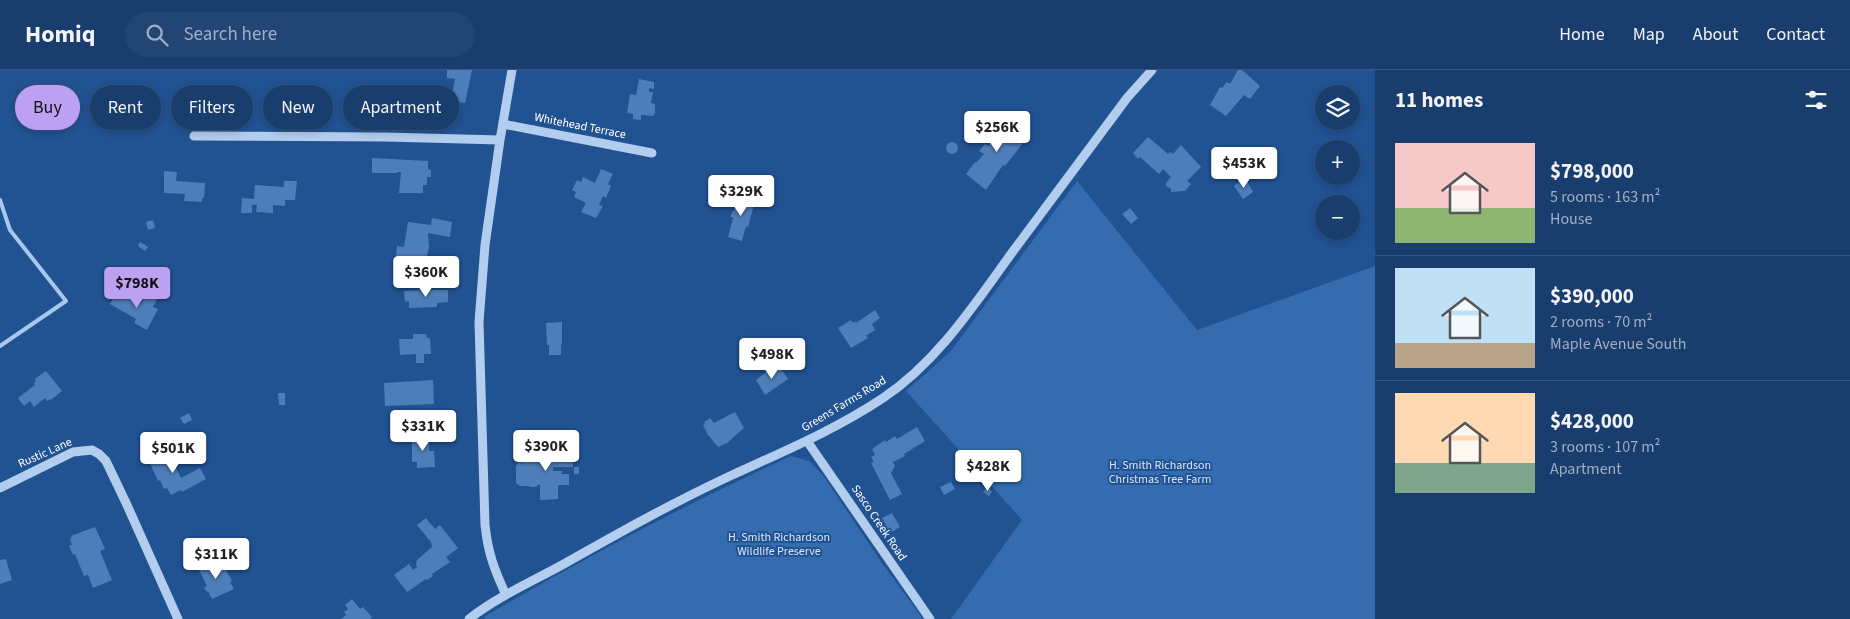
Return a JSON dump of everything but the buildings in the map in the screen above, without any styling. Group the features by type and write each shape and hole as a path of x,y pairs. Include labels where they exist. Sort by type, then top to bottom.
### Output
{"street":[{"path":"506,595 487,546 483,481 479,322 485,244 512,70"},
{"name":"Greens Farms Road","path":"469,619 506,595 655,513 807,441 884,397 918,370 976,303 1126,98 1152,70"},
{"name":"Whitehead Terrace","path":"503,124 652,153"},
{"path":"194,136 386,137 500,140"},
{"name":"Sasco Creek Road","path":"807,441 930,619"},
{"name":"Rustic Lane","path":"0,488 72,452 92,450 99,454 106,461 127,504 178,619"}],"green space":[{"name":"H. Smith Richardson Christmas Tree Farm","path":"1077,181 1197,330 1375,266 1375,619 951,619 1022,520 906,391 950,352"},
{"name":"H. Smith Richardson Wildlife Preserve","path":"791,456 809,461 822,474 882,563 923,619 485,619 484,617 522,595 636,532"}],"waterway":[{"path":"0,200 10,230 66,301 0,346"}]}
